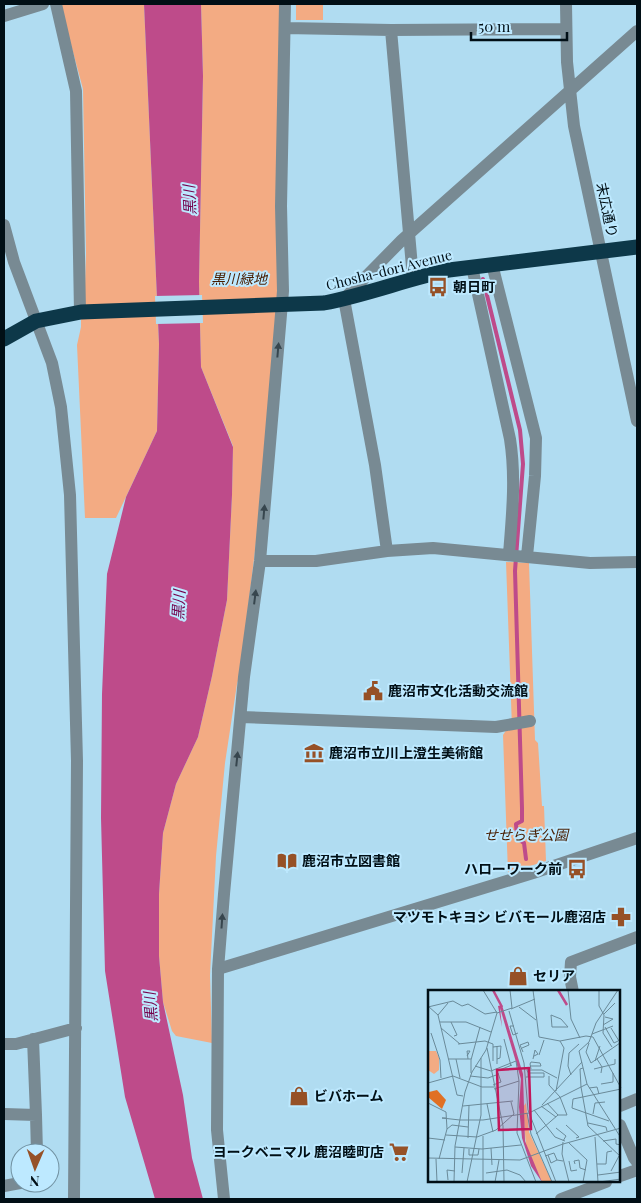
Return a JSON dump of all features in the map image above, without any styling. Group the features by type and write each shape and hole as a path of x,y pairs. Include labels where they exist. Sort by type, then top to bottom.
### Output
{"highway":[{"name":"Chosha-dori Avenue","path":"4,339 36,321 80,312 324,303 449,270 637,247"}],"street":[{"path":"4,16 43,4"},
{"path":"56,4 76,91 80,312"},
{"path":"224,1199 217,1130 218,969 244,677 260,561 279,305 285,4"},
{"name":"末広通り","path":"566,4 565,30 574,126 601,252 631,364 637,421"},
{"path":"285,28 565,30"},
{"path":"391,30 413,278"},
{"path":"387,551 375,465 344,299 409,234 570,93 637,31"},
{"path":"4,224 9,264 36,321 56,380 61,407 70,495 77,761 74,1199"},
{"path":"492,264 536,438 535,476 527,556"},
{"path":"472,267 514,462 509,554"},
{"path":"260,561 316,561 387,551 433,548 590,563 637,562"},
{"path":"241,717 496,727 530,721"},
{"path":"218,969 533,873 637,838"},
{"path":"573,990 570,978 571,962 637,937"},
{"path":"4,1044 16,1044 76,1028"},
{"path":"34,1039 37,1143"},
{"path":"621,1106 637,1099"},
{"path":"4,1114 36,1115"},
{"path":"621,1127 637,1162"},
{"path":"621,1176 637,1170"},
{"path":"561,1199 603,1183"}],"green space":[{"path":"60,4 144,4 159,344 157,431 116,518 85,518 77,345 81,327 81,299 85,285 86,253 83,89"},
{"name":"黒川緑地","path":"201,4 280,4 277,320 261,501 240,674 225,763 216,856 210,975 212,1043 176,1036 172,1031 163,1002 159,956 159,894 163,833 176,784 198,737 212,676 227,600 232,495 233,446 201,367 199,282 203,76"},
{"path":"296,4 323,4 323,20 296,20"},
{"name":"せせらぎ公園","path":"506,562 529,563 535,740 538,743 542,806 544,806 546,861 508,873 503,735 507,729 512,728"}],"water":[{"name":"黒川","path":"144,4 201,4 203,76 199,282 201,367 233,447 227,600 198,737 176,784 163,833 159,894 159,956 163,1002 183,1095 192,1158 203,1199 155,1199 125,1097 105,971 101,818 102,694 107,574 126,497 157,431 159,344"}],"pier":[{"path":"202,295 203,323 156,324 155,296"}],"waterway":[{"path":"483,279 520,430 523,464 515,571 522,821 516,824 517,838 524,843 526,859"}],"place":[{"name":"朝日町","path":"438,287"},
{"name":"鹿沼市文化活動交流館","path":"373,691"},
{"name":"鹿沼市立川上澄生美術館","path":"314,753"},
{"name":"鹿沼市立図書館","path":"287,861"},
{"name":"ハローワーク前","path":"577,869"},
{"name":"マツモトキヨシ ビバモール鹿沼店","path":"621,917"},
{"name":"セリア","path":"518,976"},
{"name":"ビバホーム","path":"299,1096"},
{"name":"ヨークベニマル 鹿沼睦町店","path":"399,1152"}]}
